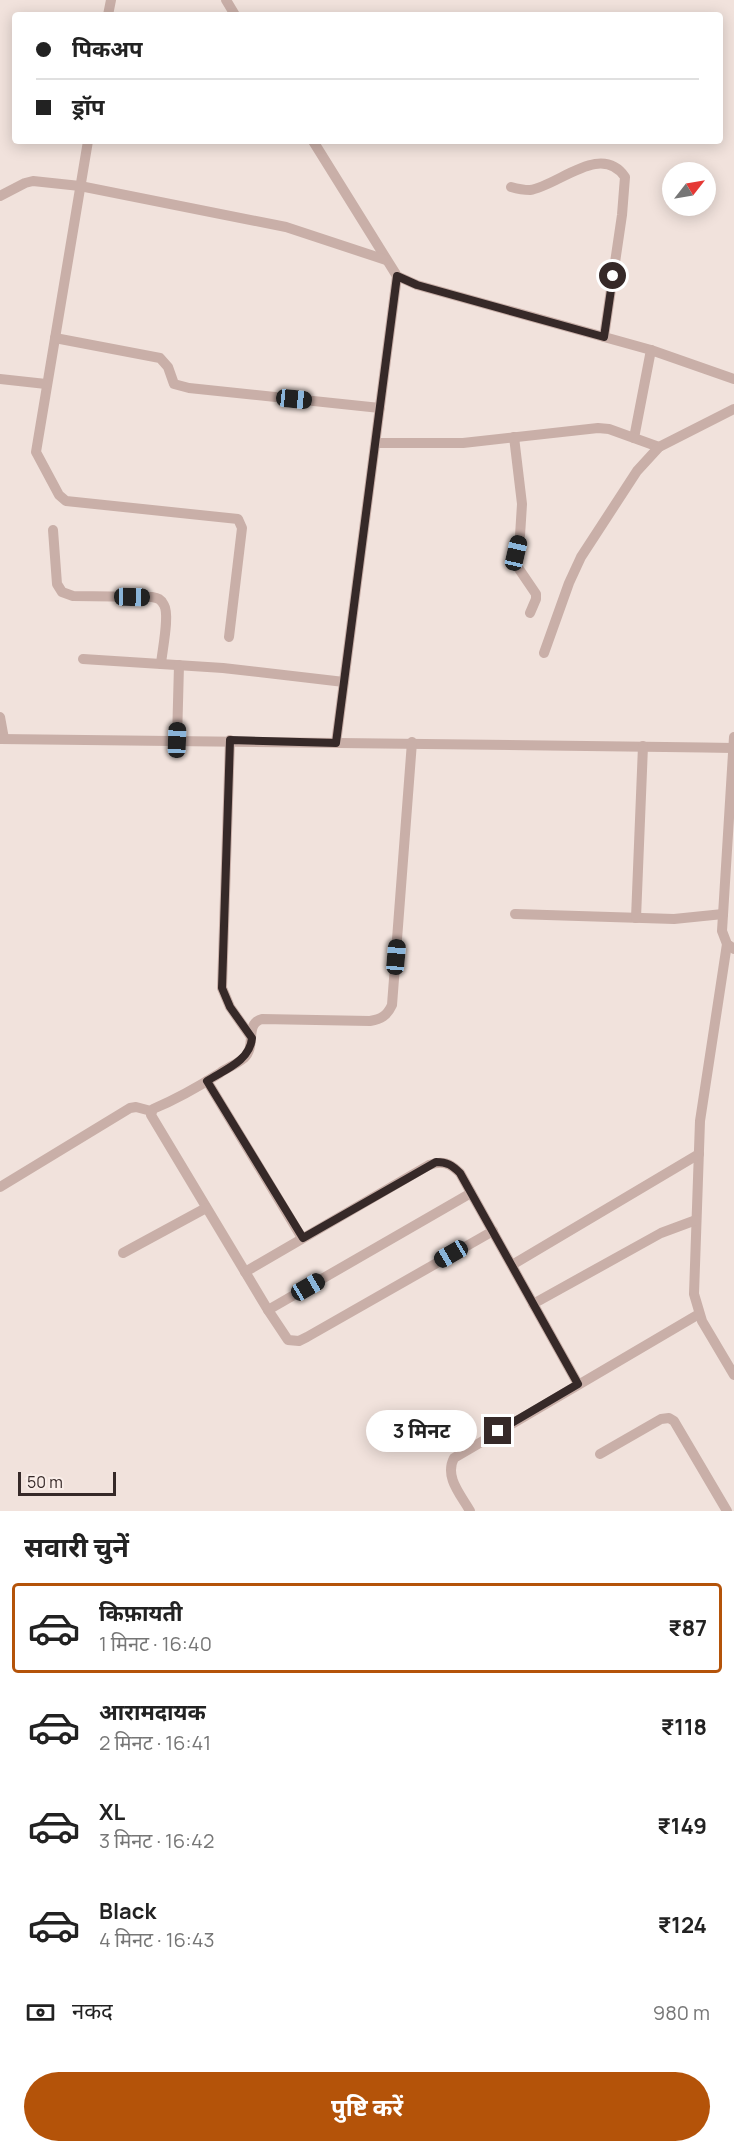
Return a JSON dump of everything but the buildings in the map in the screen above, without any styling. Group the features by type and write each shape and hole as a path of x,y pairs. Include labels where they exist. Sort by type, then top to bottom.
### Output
{"street":[{"path":"87,144 35,448 41,464 62,499 72,502 235,518 240,521 242,528 229,637"},
{"path":"315,144 397,276 417,285 651,350 734,379"},
{"path":"511,187 521,190 535,189 596,164 615,168 625,177 622,215 604,337"},
{"path":"0,196 33,181 80,186 286,227 386,260"},
{"path":"336,743 397,276"},
{"path":"55,338 160,358 168,366 174,384 189,388 380,408"},
{"path":"634,438 651,350"},
{"path":"0,379 46,384"},
{"path":"544,653 581,556 637,471 659,447 734,409"},
{"path":"376,443 448,444 598,428 659,447"},
{"path":"513,437 522,504 520,536 515,559 517,566 536,594 530,613"},
{"path":"53,530 57,584 62,592 73,596 160,599 167,612 161,664"},
{"path":"83,659 179,665 344,682"},
{"path":"177,740 179,665"},
{"path":"0,717 2,739 412,742 733,748"},
{"path":"734,737 730,866 722,931 730,947 702,1096 694,1294 699,1314 734,1375"},
{"path":"230,740 222,988 230,1007 252,1038"},
{"path":"0,1187 130,1108 136,1107 151,1111 207,1081 244,1057 251,1047 253,1023 262,1019 370,1021 379,1020 390,1010 412,742"},
{"path":"636,918 643,746"},
{"path":"515,914 685,919 723,914"},
{"path":"207,1081 303,1238"},
{"path":"151,1111 152,1119 288,1340 299,1341 493,1231"},
{"path":"512,1265 699,1154"},
{"path":"245,1272 436,1162 444,1162 452,1165 460,1173 578,1384"},
{"path":"268,1310 471,1193"},
{"path":"123,1253 206,1208"},
{"path":"533,1304 661,1233 696,1220"},
{"path":"470,1511 450,1474 454,1458 699,1314"},
{"path":"600,1454 661,1419 669,1418 674,1421 727,1511"}],"route":[{"path":"498,1431 578,1384 460,1173 452,1165 436,1162 303,1238 207,1081 244,1057 252,1041 230,1007 221,980 230,740 336,743 397,276 417,285 604,337 613,276"}]}
